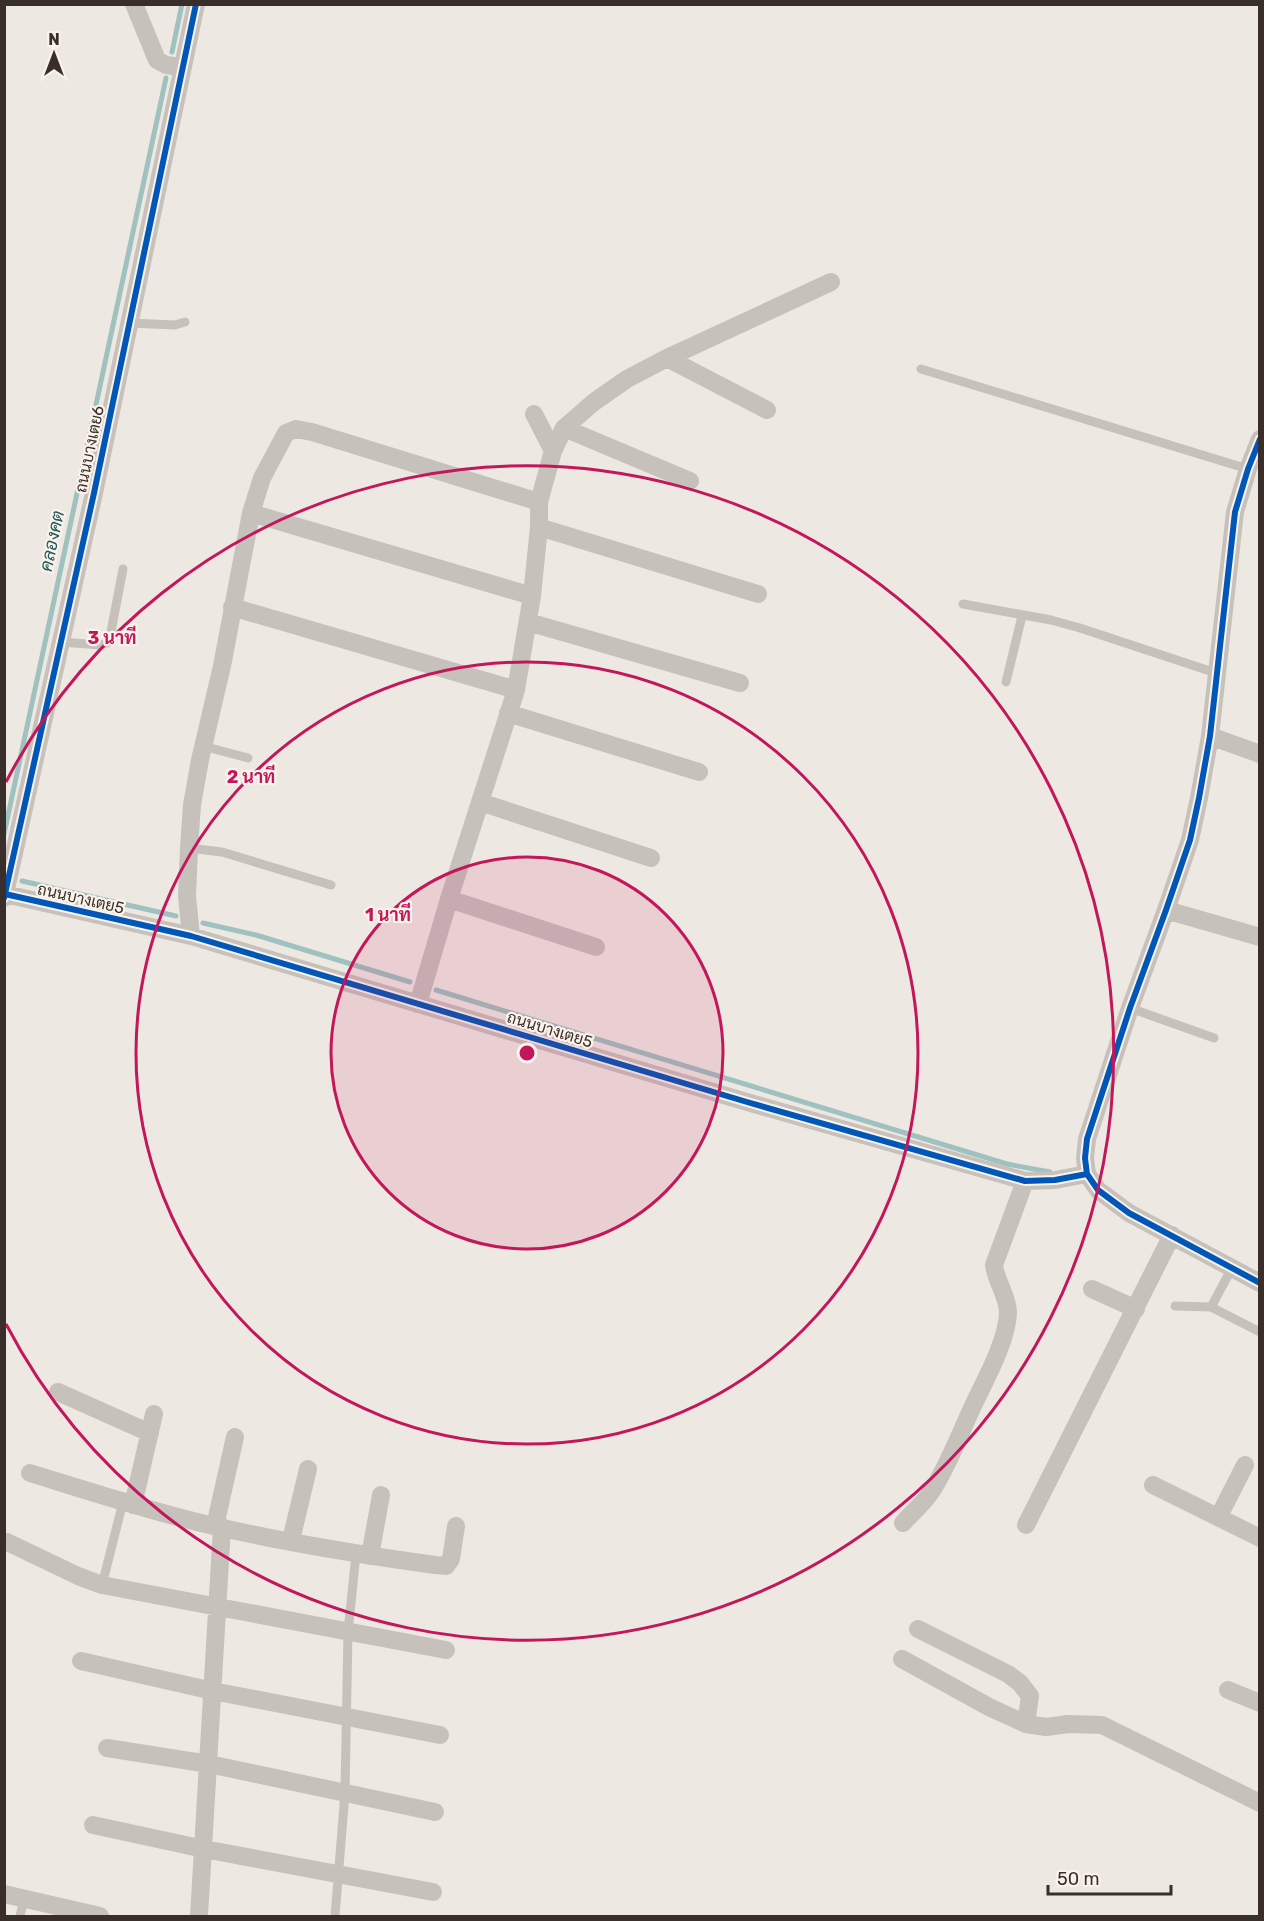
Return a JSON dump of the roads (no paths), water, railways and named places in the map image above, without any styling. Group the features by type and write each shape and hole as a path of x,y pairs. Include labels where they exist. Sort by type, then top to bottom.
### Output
{"street":[{"path":"134,4 157,60 182,67"},
{"name":"ถนนบางเตย6","path":"5,896 94,493 196,4"},
{"path":"418,1004 516,690 532,596 539,502 553,451 564,428 594,402 627,379 831,282"},
{"path":"667,358 767,410"},
{"path":"534,414 553,451"},
{"path":"564,428 690,481"},
{"path":"191,936 187,896 189,848 192,805 203,746 222,666 251,513 262,478 286,433 296,429 312,432 539,502"},
{"path":"1260,439 1254,471 1235,512 1210,736 1190,840 1130,1008 1087,1139 1085,1158 1087,1174 1105,1196 1129,1212 1260,1283"},
{"path":"251,513 532,596"},
{"path":"538,527 758,594"},
{"path":"232,607 516,690"},
{"path":"528,622 740,683"},
{"path":"508,713 699,772"},
{"path":"1210,736 1260,754"},
{"path":"480,802 651,858"},
{"name":"ถนนบางเตย5","path":"5,896 191,936 758,1105 1025,1181 1055,1180 1087,1174"},
{"path":"449,899 596,947"},
{"path":"1166,910 1260,937"},
{"path":"903,1523 931,1492 994,1359 1005,1329 1008,1312 1004,1295 995,1275 994,1265 1025,1181"},
{"path":"1026,1525 1172,1235"},
{"path":"1092,1288 1136,1309"},
{"path":"58,1392 150,1433"},
{"path":"128,1503 154,1414"},
{"path":"200,1917 218,1608 218,1526 235,1437"},
{"path":"1219,1516 1245,1464"},
{"path":"291,1540 308,1468"},
{"path":"30,1473 128,1503 218,1526 363,1555 446,1566 451,1559 456,1526"},
{"path":"1153,1485 1260,1538"},
{"path":"363,1555 381,1495"},
{"path":"7,1542 102,1585 446,1650"},
{"path":"918,1629 1008,1674 1020,1683 1030,1696 1026,1724"},
{"path":"902,1659 989,1707 1026,1724 1102,1725 1260,1803"},
{"path":"81,1661 213,1691 440,1735"},
{"path":"1228,1690 1260,1703"},
{"path":"107,1748 209,1764 435,1812"},
{"path":"93,1825 204,1849 433,1892"},
{"path":"4,1894 22,1908 100,1917"}],"lane":[{"path":"129,323 175,326 185,322"},
{"path":"921,369 1254,471"},
{"path":"60,642 101,645 109,642 123,569"},
{"path":"963,604 1051,620 1216,673"},
{"path":"1006,682 1022,616"},
{"path":"203,746 248,758"},
{"path":"189,848 233,855 331,885"},
{"path":"1130,1008 1214,1038"},
{"path":"1211,1307 1232,1268"},
{"path":"1175,1306 1211,1307 1260,1332"},
{"path":"102,1585 128,1503"},
{"path":"335,1917 345,1793 348,1632 363,1555"}],"waterway":[{"name":"คลองคต","path":"172,52 182,4"},
{"name":"คลองคต","path":"4,834 166,78"},
{"path":"22,881 176,916"},
{"path":"203,923 256,935 410,982"},
{"path":"436,990 1007,1164 1050,1172"}]}
